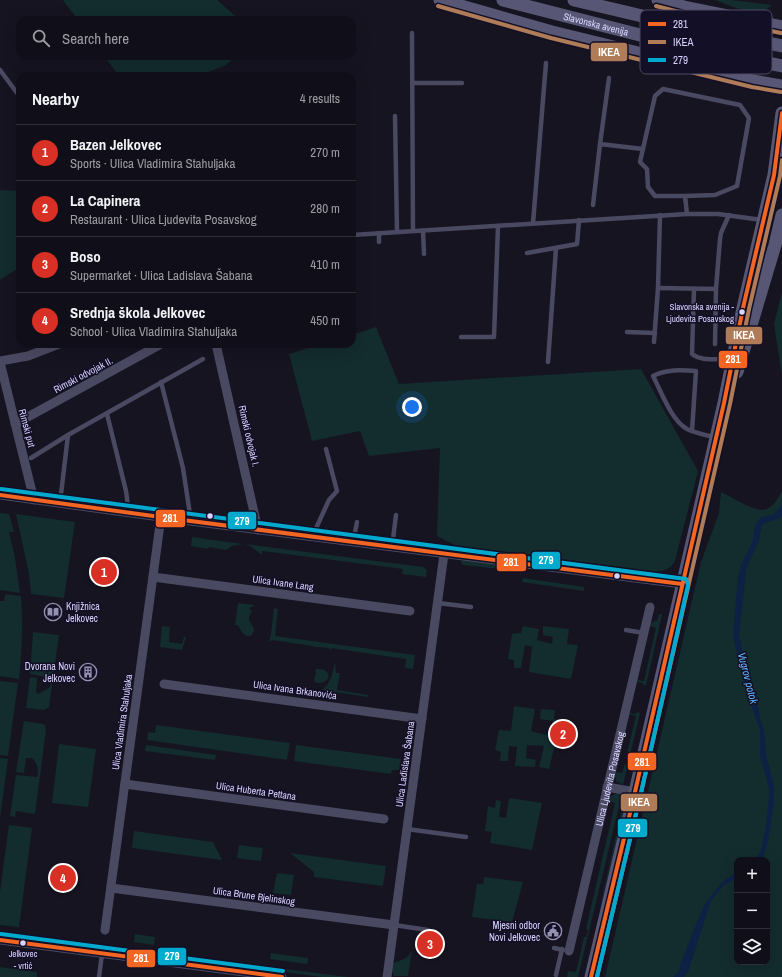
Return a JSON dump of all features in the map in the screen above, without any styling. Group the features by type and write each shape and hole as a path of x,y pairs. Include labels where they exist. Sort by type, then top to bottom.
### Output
{"main road":[{"path":"440,0 552,32 640,53"},
{"name":"Slavonska avenija","path":"503,0 640,35"},
{"name":"Slavonska avenija","path":"574,0 640,15"},
{"path":"658,0 699,10"},
{"path":"772,25 782,27"},
{"name":"Slavonska avenija","path":"772,44 782,46"},
{"name":"Slavonska avenija","path":"772,64 782,66"},
{"path":"724,74 782,86"},
{"path":"591,977 724,403 743,308 774,175 782,113"},
{"path":"724,403 739,369 775,245 782,215"}],"street":[{"path":"0,361 28,356 49,348"},
{"name":"Rimski odvojak II.","path":"15,424 154,348"},
{"name":"Rimski odvojak I.","path":"220,348 258,530"},
{"name":"Rimski put","path":"0,361 34,500"},
{"path":"0,495 258,530 682,584"},
{"name":"Ulica Vladimira Stahuljaka","path":"105,930 161,517"},
{"name":"Ulica Ladislava Šabana","path":"387,977 444,554"},
{"name":"Ulica Ivane Lang","path":"153,576 410,612"},
{"name":"Ulica Ljudevita Posavskog","path":"565,950 607,787 650,607"},
{"name":"Ulica Ivana Brkanovića","path":"164,684 422,719"},
{"name":"Ulica Huberta Pettana","path":"125,784 384,819"},
{"path":"607,787 635,792"},
{"name":"Ulica Brune Bjelinskog","path":"111,888 394,925"},
{"path":"0,940 282,977"}],"lane":[{"path":"412,33 414,231"},
{"path":"533,223 546,63"},
{"path":"0,70 16,92"},
{"path":"593,205 609,78"},
{"path":"413,83 462,83"},
{"path":"663,88 740,105 749,118 737,186 715,195 685,196 656,196 648,187 647,169 640,162 655,96 663,88"},
{"path":"394,116 397,232"},
{"path":"600,144 642,149"},
{"path":"685,196 687,214"},
{"path":"356,235 687,214 729,215 764,220"},
{"path":"654,342 658,288 660,215"},
{"path":"715,344 716,289 721,233 729,215"},
{"path":"527,253 577,244 579,220"},
{"path":"461,337 494,337 498,226"},
{"path":"423,231 424,254"},
{"path":"379,233 379,242"},
{"path":"548,362 556,248"},
{"path":"658,288 716,289"},
{"path":"694,289 692,354 696,357 702,358 732,360"},
{"path":"627,332 655,334"},
{"path":"31,458 68,434 107,414 203,359"},
{"path":"692,431 696,370 670,370 660,372 652,376 675,418 681,425 692,431 716,437"},
{"path":"161,382 183,468 191,521"},
{"path":"107,414 126,491 129,513"},
{"path":"60,503 68,434"},
{"path":"312,537 329,500 337,491 326,449"},
{"path":"392,547 396,515"},
{"path":"353,542 357,522"},
{"path":"438,603 471,607"},
{"path":"626,630 644,633"},
{"path":"407,829 466,837"},
{"path":"394,925 428,930"},
{"path":"554,948 565,950 556,975"},
{"path":"99,977 102,954"}],"green space":[{"path":"63,0 217,0 235,16 75,16"},
{"path":"715,0 732,0 772,5 762,10 744,10"},
{"path":"107,60 232,60 226,65 208,72 116,72"},
{"path":"0,190 16,191 16,270 0,280"},
{"path":"782,292 782,375 774,324"},
{"path":"376,327 399,384 641,369 698,471 675,561 667,569 648,572 461,548 437,536 440,448 369,456 360,431 312,441 289,354 309,348 356,348 356,334"},
{"path":"782,491 782,977 605,977 701,562 719,513 721,492 747,505 762,510 771,506 777,500"},
{"path":"0,513 9,514 14,532 9,532 15,558 20,593 0,590"},
{"path":"16,514 75,522 64,598 31,594 29,574"},
{"path":"192,537 242,544 232,546 226,550 209,547 208,549 191,546"},
{"path":"245,544 423,567 427,570 426,577 402,574 403,569 262,551 262,555"},
{"path":"460,561 489,563 517,569 517,571 463,565"},
{"path":"523,578 584,587 584,591 522,582"},
{"path":"5,594 21,596 22,638 19,679 0,676 0,601 4,601"},
{"path":"238,603 254,605 249,608 252,611 249,620 254,629 251,636 246,636 238,625 235,625"},
{"path":"274,608 278,609 275,636 415,655 413,669 405,668 406,659 331,648 331,650 272,640 270,642"},
{"path":"659,614 662,615 646,685 643,685 643,683 637,682 637,680 644,681 656,628 650,626 652,622 657,621"},
{"path":"162,626 170,627 169,642 182,644 184,637 186,637 182,650 160,647"},
{"path":"523,626 539,629 537,640 552,644 553,637 543,635 543,626 569,629 567,644 578,645 571,679 529,672 532,647 525,645 521,668 514,668 514,660 508,659 512,634 521,633"},
{"path":"33,632 59,635 49,707 44,710 26,708 30,677 37,678 36,692 38,694 50,687 52,678 30,674"},
{"path":"335,662 336,673 340,673 337,690 368,695 368,697 322,690 330,681"},
{"path":"323,669 326,671 328,674 327,680 320,683 315,682 315,670"},
{"path":"0,681 18,683 8,756 0,755"},
{"path":"514,706 535,709 531,731 550,736 553,721 540,719 541,709 555,710 554,719 561,720 549,769 539,767 544,746 527,745 526,758 536,760 535,767 515,766 517,747 509,746 508,761 500,761 501,752 495,750 499,730 511,731"},
{"path":"637,712 640,713 623,785 616,781 615,776 617,772 622,773 625,764 627,764 628,758 626,757 636,716 629,714 636,714"},
{"path":"24,721 43,724 45,725 46,730 35,814 16,811 15,817 10,816 16,775 37,777 38,772 38,767 34,760 32,758 26,758 24,773 16,772"},
{"path":"156,725 290,743 287,760 147,740 148,732 155,733"},
{"path":"59,744 96,749 88,807 52,803"},
{"path":"146,745 216,755 215,760 145,751"},
{"path":"296,745 401,759 399,770 392,770 391,774 294,761"},
{"path":"0,758 8,759 0,818"},
{"path":"617,793 622,794 578,977 567,977 568,971 576,972 584,937 586,937 588,930 586,929 615,803 609,801 611,796"},
{"path":"625,796 627,801 600,907"},
{"path":"509,798 542,803 532,850 490,843 492,832 485,831 488,806 495,808 496,800 501,801 499,817 506,818"},
{"path":"9,825 32,828 19,927 0,925 0,892"},
{"path":"134,831 213,842 222,860 132,848"},
{"path":"239,845 263,848 261,861 237,858"},
{"path":"290,853 386,866 383,886 314,877 314,872"},
{"path":"277,873 294,875 291,895 273,893"},
{"path":"484,877 523,882 512,922 472,917 477,884 483,884"},
{"path":"135,934 155,937 154,945 134,942"},
{"path":"101,946 243,964 243,967 101,949"},
{"path":"412,950 408,976 394,976 392,967 394,963 403,960"},
{"path":"271,953 308,958 307,964 270,959"},
{"path":"246,964 348,977 322,977 246,967"},
{"path":"0,967 37,972 37,977 0,977"}],"water":[{"name":"Vugrov potok","path":"782,504 782,516 762,525 759,540 748,564 739,635 749,681 764,730 766,755 774,785 774,801 768,842 763,857 757,857 761,851 766,825 769,788 760,755 760,731 746,690 733,636 738,577 741,565 753,541 755,526 758,521 762,517 772,515"},
{"path":"734,874 734,880 724,885 711,901 688,972 684,977 673,977 679,971 681,962 704,905 722,882"}],"transit line":[{"name":"IKEA","path":"438,6 551,38 640,60"},
{"name":"IKEA","path":"656,6 671,10"},
{"name":"IKEA","path":"772,31 781,33"},
{"name":"IKEA","path":"699,74 752,87 781,92"},
{"name":"281","path":"591,977 724,403 743,308 774,175 782,113"},
{"name":"IKEA","path":"597,977 641,793 730,404 749,309 780,176 782,160"},
{"name":"279","path":"1,489 686,579 688,585 641,793 597,977"},
{"name":"281","path":"0,495 682,584"},
{"name":"279","path":"1,934 283,971"},
{"name":"281","path":"0,940 282,977"}],"place":[{"name":"Slavonska avenija - Ljudevita Posavskog","path":"742,312"},
{"name":"Bazen Jelkovec","path":"104,572"},
{"name":"Knjižnica Jelkovec","path":"53,612"},
{"name":"Dvorana Novi Jelkovec","path":"88,672"},
{"name":"La Capinera","path":"563,734"},
{"name":"Srednja škola Jelkovec","path":"63,878"},
{"name":"Mjesni odbor Novi Jelkovec","path":"553,931"},
{"name":"Jelkovec - vrtić","path":"23,943"},
{"name":"Boso","path":"430,944"}]}
